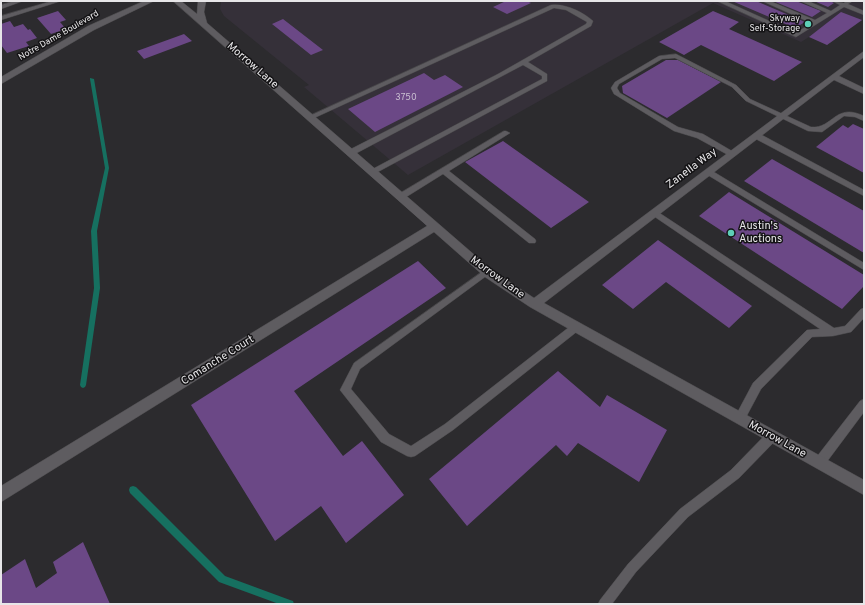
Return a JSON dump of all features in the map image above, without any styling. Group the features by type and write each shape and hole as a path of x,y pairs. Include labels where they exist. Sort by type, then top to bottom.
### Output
{"street":[{"name":"Notre Dame Boulevard","path":"1,81 91,28 150,1"},
{"name":"Morrow Lane","path":"177,1 486,272 534,304 864,488"},
{"path":"202,1 200,12 203,24"},
{"name":"Zanella Way","path":"534,304 782,117 864,53"},
{"path":"834,77 864,91"},
{"name":"Comanche Court","path":"1,495 434,227"}],"lane":[{"path":"1,8 20,1"},
{"path":"33,1 39,7"},
{"path":"1,18 58,1"},
{"path":"720,1 795,35 850,1"},
{"path":"765,1 816,23"},
{"path":"803,1 831,13"},
{"path":"835,1 864,13"},
{"path":"310,118 553,6 561,6 571,10 590,21 589,25 523,62 350,153"},
{"path":"733,154 700,136 676,129 617,94 614,88 617,82 661,57 676,56 734,86 748,100 810,129 820,130 843,114 856,115 864,119"},
{"path":"371,172 545,80 545,75 523,62"},
{"path":"400,197 506,133"},
{"path":"757,136 864,194"},
{"path":"443,170 532,241"},
{"path":"709,172 864,267"},
{"path":"655,212 833,332"},
{"path":"486,272 357,366 345,390 385,438 412,452 449,427 576,328"},
{"path":"740,418 757,386 810,333 833,332 848,329 864,312"},
{"path":"819,463 864,404"},
{"path":"604,604 632,568 684,513 735,474 772,436"}],"shaded area":[{"path":"221,1 864,1 864,19 827,45 809,37 801,42 713,3 408,175 304,87 309,85 224,16 220,9"}],"building":[{"path":"506,1 527,1 531,3 507,14 493,7"},
{"path":"732,1 756,1 805,22 795,28"},
{"path":"773,1 796,1 821,11 812,17"},
{"path":"814,1 830,1 834,3 828,7"},
{"path":"58,11 66,20 60,22 66,29 51,34 37,18"},
{"path":"713,11 739,22 729,29 802,62 774,81 701,45 684,55 659,42"},
{"path":"841,12 862,20 827,45 809,37"},
{"path":"283,19 323,50 311,55 272,24"},
{"path":"10,21 14,27 23,24 28,30 30,29 37,38 26,42 29,46 7,53 1,45 1,24"},
{"path":"184,34 192,41 144,59 137,51"},
{"path":"666,60 678,60 721,82 667,118 623,93 622,86"},
{"path":"424,73 434,80 445,75 463,87 375,132 348,109"},
{"path":"853,124 864,129 864,173 816,147 843,125 848,128"},
{"path":"503,141 589,202 551,228 465,162"},
{"path":"772,159 864,211 864,253 744,181"},
{"path":"729,192 864,275 864,286 842,309 699,216"},
{"path":"658,240 752,306 729,328 666,282 633,309 602,285"},
{"path":"418,261 446,288 294,391 343,456 362,441 404,495 346,543 321,506 275,541 191,405"},
{"path":"558,371 600,407 607,395 667,430 639,482 578,443 567,456 556,445 467,526 429,479"},
{"path":"83,542 110,604 1,604 1,575 25,559 36,588 57,573 53,562"}],"waterway":[{"path":"83,385 97,288 94,231 107,168 92,79"},
{"path":"133,490 222,579 290,604"}],"place":[{"name":"Skyway Self-Storage","path":"808,24"},
{"name":"Austin's Auctions","path":"731,233"}]}
